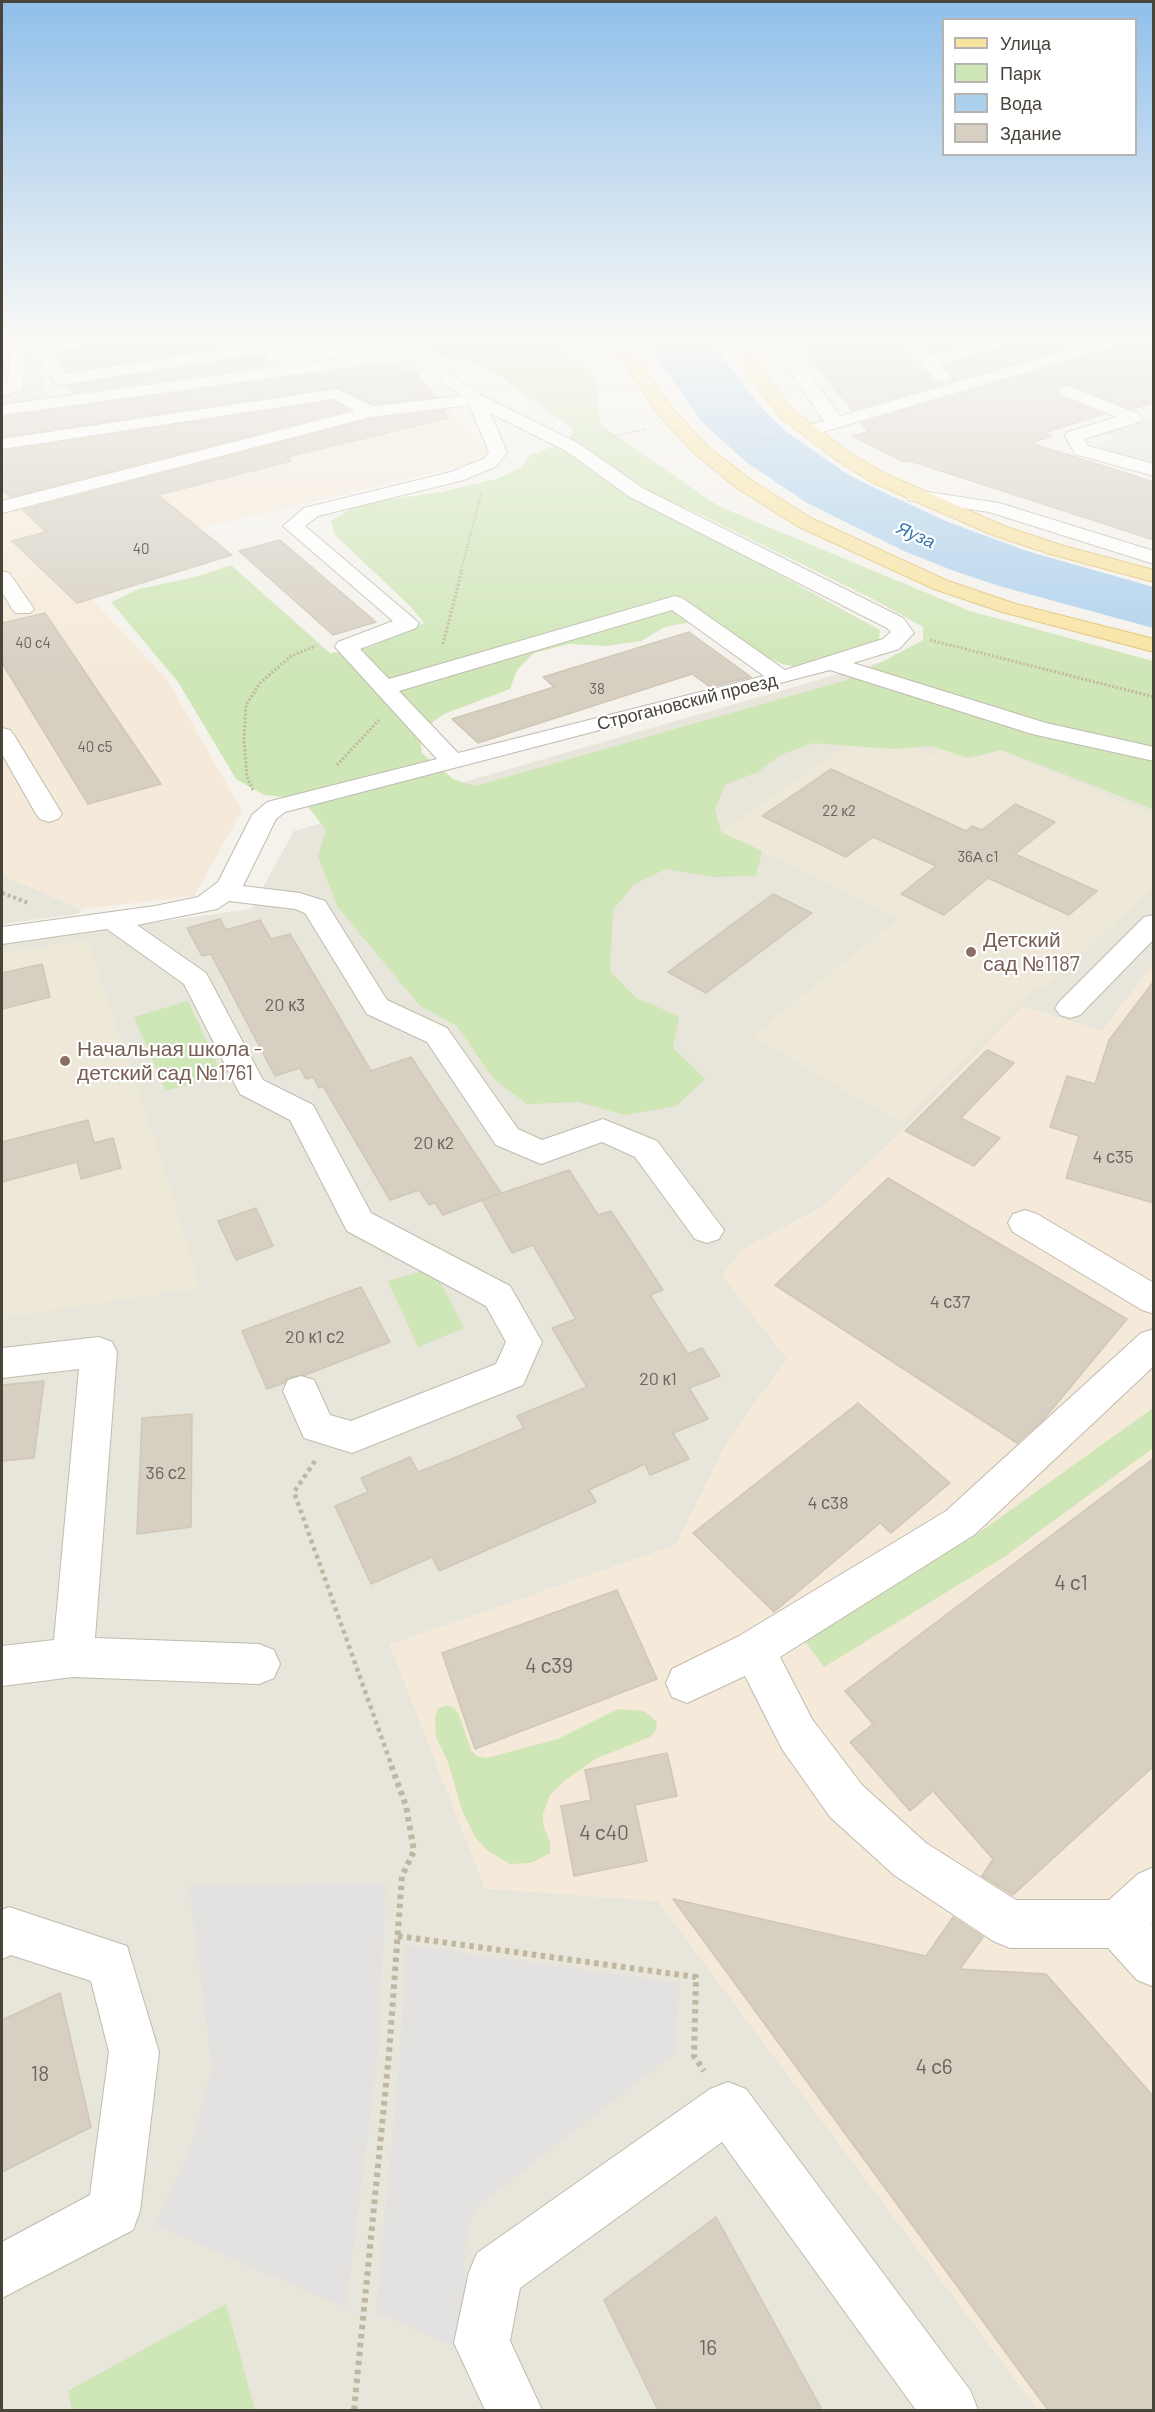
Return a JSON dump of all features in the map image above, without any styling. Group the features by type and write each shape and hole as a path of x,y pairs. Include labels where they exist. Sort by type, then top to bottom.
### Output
{"main road":[{"path":"702,451 744,484 804,522 941,585 1009,608 1154,646"},
{"path":"835,451 915,496 1017,537 1154,576"}],"street":[{"path":"2,507 221,451"},
{"path":"453,762 346,646 408,623 293,526 311,512 458,476 490,462 497,451"},
{"path":"577,451 636,493 895,623 903,633"},
{"path":"1083,451 1147,470 1154,470"},
{"path":"915,496 992,507 1134,551 1152,549"},
{"path":"2,577 22,609"},
{"path":"391,696 436,673 675,602 782,678"},
{"name":"Строгановский проезд","path":"265,815 276,807 782,678 891,644 903,633"},
{"path":"830,663 1040,729 1154,754"},
{"path":"2,735 49,814"},
{"path":"2,935 112,920 207,903 224,892 265,815"},
{"path":"224,892 300,901 315,907 377,1007 437,1035 507,1137 541,1153 603,1130 646,1149 707,1230"},
{"path":"112,920 196,978 251,1087 302,1113 359,1222 498,1296 524,1342 510,1374 352,1437 317,1427 301,1391"},
{"path":"1070,1008 1154,923"},
{"path":"1025,1223 1154,1300"},
{"path":"687,1683 754,1650 960,1523 1154,1343"},
{"path":"2,1363 99,1352 73,1657"},
{"path":"754,1650 797,1734 846,1802 910,1859 1010,1924 1118,1924 1154,1890"},
{"path":"2,1666 73,1657 259,1665"},
{"path":"1118,1924 1154,1963"},
{"path":"2,1935 9,1931 110,1963 134,2052 114,2211 2,2271"},
{"path":"514,2410 482,2343 496,2272 728,2107 950,2410"}],"path":[{"path":"436,673 484,484"},
{"path":"903,633 1154,697"},
{"path":"265,815 247,777 244,740 246,705 260,683 291,656 321,644"},
{"path":"310,798 371,726 391,696"},
{"path":"335,1432 294,1491 406,1806 414,1851 402,1876 389,2054 354,2410"},
{"path":"398,1936 696,1977 694,2056 728,2107"}],"shaded area":[{"path":"2,451 488,451 470,464 197,529 91,598 168,681 242,811 194,896 82,909 2,875"},
{"path":"1107,451 1153,451 1153,462 1142,466"},
{"path":"995,629 1153,670 1153,965 1102,1031 1023,1007 899,1134 821,1208 741,1250 723,1276 787,1359 727,1442 676,1545 390,1645 485,1888 658,1901 1038,2410 2,2410 2,944 251,909 294,831"},
{"name":"Детский сад №1187","path":"871,729 932,755 961,734 1153,814 1153,888 1049,984 1034,990 900,1123 752,1036 897,919 720,832"},
{"path":"2,875 82,909 78,914 2,924"},
{"name":"Начальная школа - детский сад №1761","path":"87,940 165,1170 200,1288 2,1318 2,953"},
{"path":"1153,965 1153,2410 1038,2410 658,1901 485,1888 390,1645 676,1545 727,1442 787,1359 722,1276 741,1250 821,1208 899,1134 1023,1007 1102,1031"},
{"path":"386,1882 378,2054 346,2308 155,2225 190,2148 212,2069 189,1886"},
{"path":"406,1945 680,1983 675,2053 475,2208 465,2244 468,2353 376,2312 400,2055"}],"green space":[{"path":"542,451 638,451 718,506 970,611 1153,661 1153,809 1002,750 968,758 932,746 893,749 813,743 780,755 758,772 725,785 715,809 721,832 762,851 756,876 711,877 666,869 634,884 613,910 610,971 636,998 679,1016 673,1048 705,1079 676,1106 625,1115 578,1102 527,1104 493,1078 457,1026 420,1006 337,906 318,856 326,830 302,799 264,795 236,779 178,682 111,602 139,589 199,576 231,565 330,653 368,648 424,623 411,607 335,535 331,521 351,509 378,501 442,492 499,478 521,467 530,455","holes":["674,506 685,507 873,599 923,627 923,640 847,680 475,786 453,779 422,753 419,732 444,714 510,689 517,670 534,653 569,644 606,646 641,641 665,627 707,619 756,652 782,664 816,671 877,656 880,630 663,511"]},
{"path":"188,1001 222,1074 166,1091 134,1017"},
{"path":"433,1268 464,1328 418,1347 388,1281"},
{"path":"1153,1408 1153,1448 1004,1557 824,1667 803,1639 980,1532"},
{"path":"446,1705 454,1708 459,1715 471,1750 477,1756 486,1758 558,1739 618,1709 644,1711 657,1722 656,1730 650,1737 595,1759 563,1782 550,1795 543,1814 543,1824 550,1842 550,1853 531,1863 510,1864 488,1851 475,1837 462,1810 448,1762 436,1737 435,1718 438,1709"},
{"path":"226,2304 255,2410 72,2410 68,2391"}],"water":[{"name":"Яуза","path":"733,451 813,451 847,474 948,522 1027,551 1153,587 1153,628 999,586 904,551 807,503 746,462"}],"building":[{"path":"2,451 191,451 10,497 2,489"},
{"path":"250,451 314,451 287,457 291,461 158,495 232,555 77,603 12,541 46,532 23,510"},
{"path":"882,451 1055,451 1154,482 1154,540 910,461 905,462"},
{"path":"280,540 376,622 333,635 239,551"},
{"path":"45,613 161,784 88,804 2,663 2,623"},
{"path":"689,632 751,677 710,687 692,674 478,743 452,719 554,687 543,677"},
{"path":"831,769 966,831 972,826 982,830 1015,804 1055,822 1015,854 1097,891 1069,915 988,878 944,915 901,894 936,866 873,837 846,857 762,816"},
{"path":"773,894 812,913 706,993 668,972"},
{"path":"220,919 226,930 260,920 271,939 290,934 371,1071 411,1057 501,1193 443,1215 435,1203 429,1205 419,1190 390,1200 323,1086 319,1088 313,1077 306,1079 300,1068 275,1076 211,954 202,956 187,928"},
{"path":"42,964 50,997 2,1009 2,973"},
{"path":"1154,981 1154,1203 1066,1178 1079,1136 1050,1127 1067,1076 1095,1084 1109,1040"},
{"path":"987,1050 1014,1063 961,1118 1000,1138 974,1166 905,1131"},
{"path":"88,1120 94,1143 113,1138 121,1168 81,1179 77,1162 2,1182 2,1142"},
{"path":"569,1170 598,1215 611,1211 663,1290 650,1295 688,1354 702,1348 720,1376 689,1388 708,1419 673,1433 689,1459 650,1475 645,1464 589,1490 596,1502 439,1571 432,1557 371,1584 335,1506 368,1492 361,1478 410,1457 418,1472 454,1458 524,1428 517,1416 587,1387 552,1328 576,1319 533,1245 512,1253 482,1200"},
{"path":"888,1178 1127,1319 1044,1419 1017,1443 775,1285"},
{"path":"256,1208 273,1246 236,1260 218,1221"},
{"path":"361,1287 390,1342 305,1375 287,1378 284,1383 267,1389 242,1331"},
{"path":"44,1381 34,1458 2,1461 2,1385"},
{"path":"858,1403 950,1483 891,1533 880,1523 774,1612 693,1533"},
{"path":"192,1414 191,1527 137,1534 142,1418"},
{"path":"1154,1458 1154,1766 1013,1895 982,1876 993,1859 933,1791 910,1811 850,1742 873,1724 845,1691"},
{"path":"617,1590 657,1679 475,1749 442,1653"},
{"path":"667,1753 677,1796 635,1805 647,1861 574,1876 561,1806 591,1800 585,1770"},
{"path":"673,1899 926,1956 953,1917 983,1937 960,1969 1046,1974 1154,2097 1154,2410 1048,2410"},
{"path":"60,1993 91,2127 2,2172 2,2020"},
{"path":"716,2217 822,2410 658,2410 604,2300"}],"place":[{"name":"Детский сад №1187","path":"971,952"},
{"name":"Начальная школа - детский сад №1761","path":"65,1061"}]}
